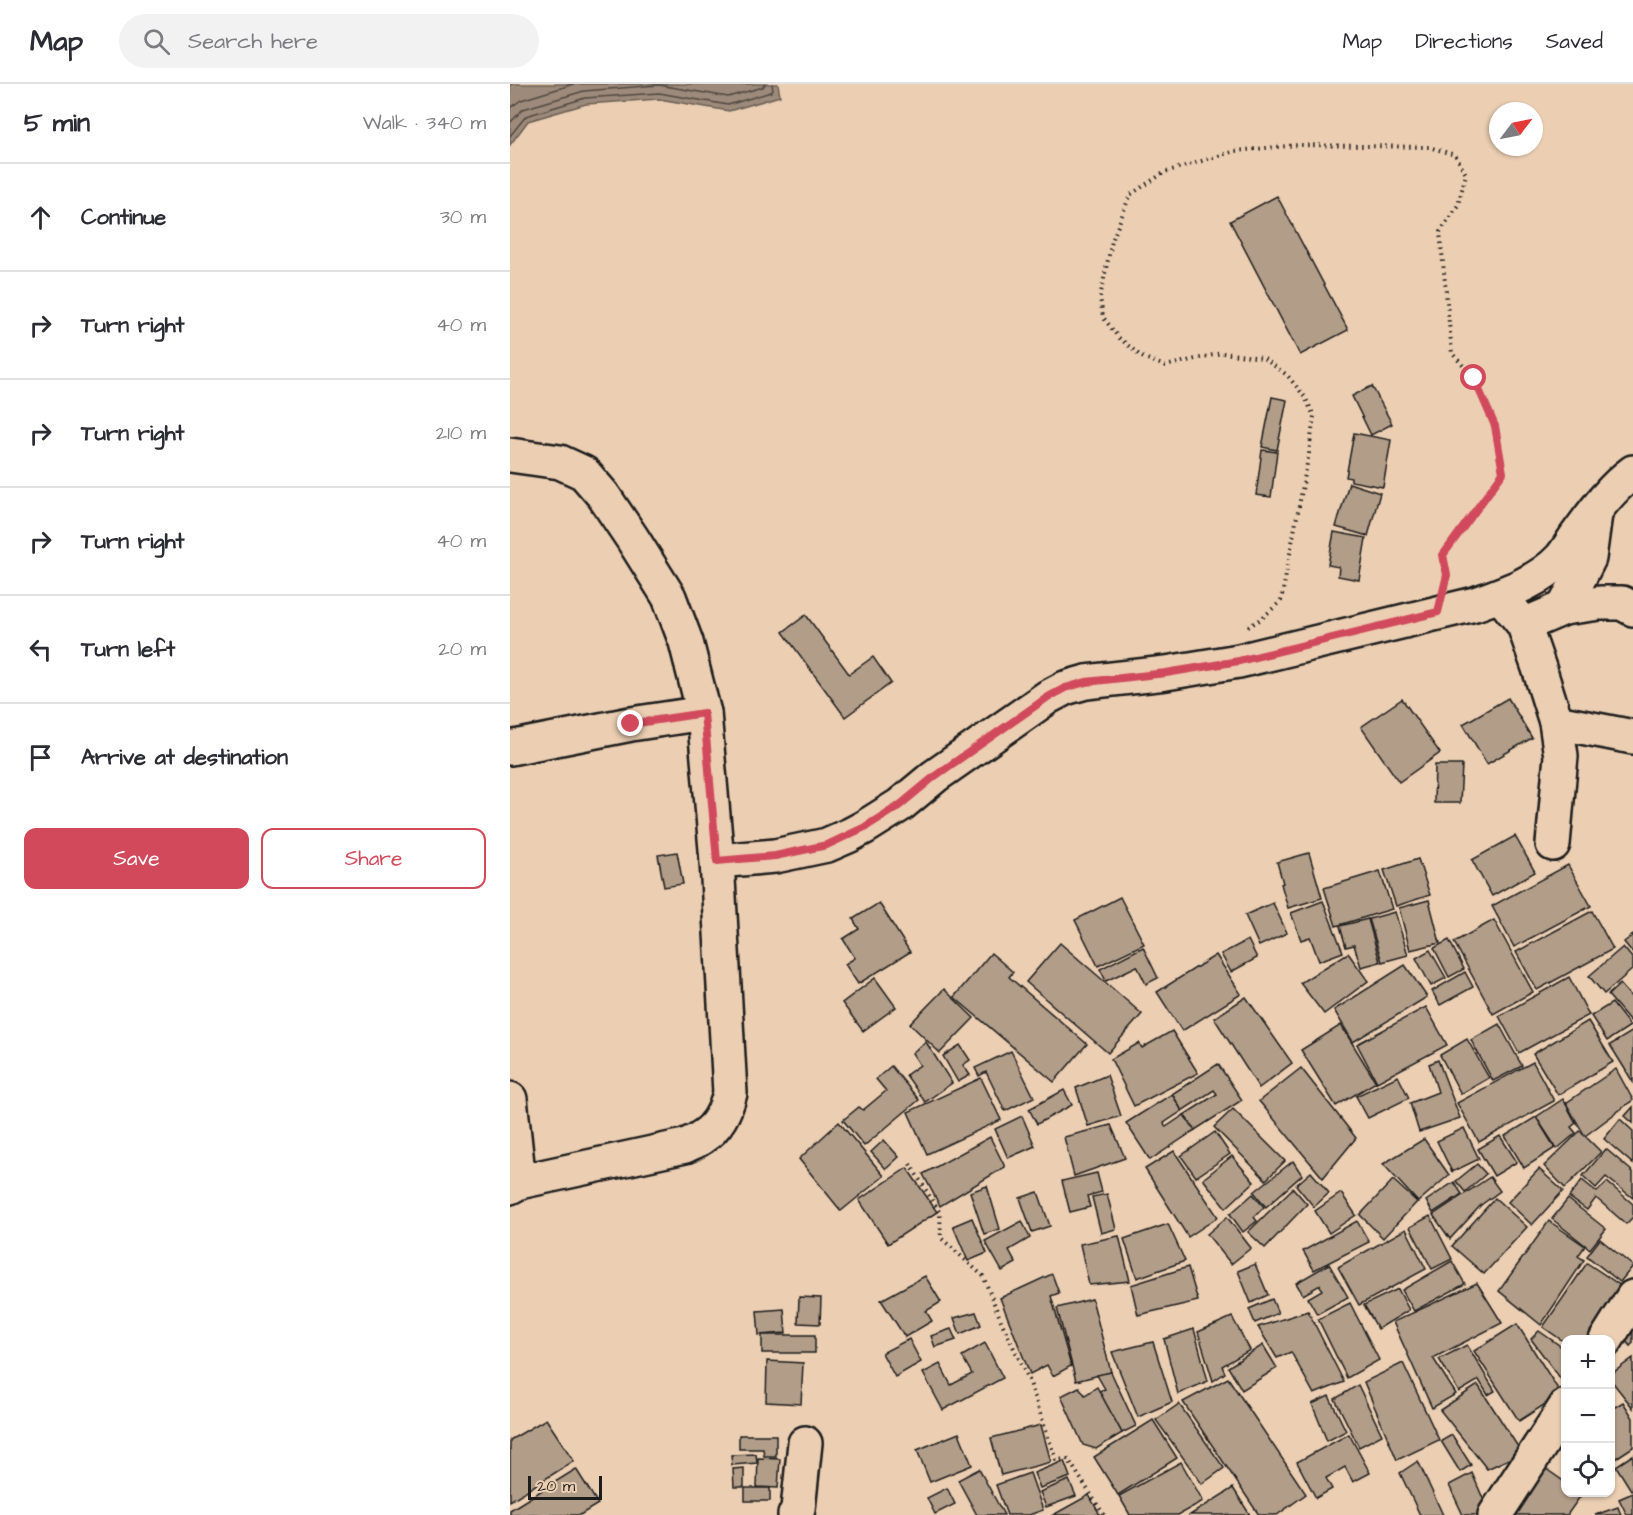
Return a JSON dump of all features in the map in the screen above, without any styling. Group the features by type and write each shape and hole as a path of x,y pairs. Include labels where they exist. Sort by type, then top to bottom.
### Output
{"street":[{"path":"510,455 560,462 584,473 603,495 669,597 686,642 704,713 717,861 730,1093 726,1109 704,1137 685,1146 514,1185 510,1099"},
{"path":"717,861 775,856 827,845 857,831 900,805 935,776 1048,697 1065,688 1086,682 1166,673 1239,661 1475,604 1500,595 1528,582 1561,557 1609,493 1633,472"},
{"path":"1564,608 1589,558 1595,512"},
{"path":"1589,558 1628,606"},
{"path":"1500,595 1524,625 1556,722 1561,756 1554,844"},
{"path":"1524,625 1564,608 1600,603 1628,606"},
{"path":"510,748 631,724 704,713"},
{"path":"1556,722 1633,737"},
{"path":"1609,1335 1633,1297"},
{"path":"1495,1515 1561,1414"},
{"path":"795,1515 798,1509 805,1443"}],"path":[{"path":"1244,630 1261,619 1281,601 1310,453 1314,416 1305,397 1287,375 1263,358 1222,353 1165,366 1142,357 1118,337 1103,317 1100,297 1112,241 1130,195 1165,172 1234,151 1298,145 1430,147 1455,155 1466,174 1458,205 1440,232 1452,353 1474,378 1495,426 1503,473 1443,555 1447,575 1438,612"},
{"path":"910,1164 940,1213 941,1238 983,1276 1029,1380 1056,1460 1068,1459 1104,1515"}],"water":[{"path":"510,84 778,84 780,96 729,111 659,99 586,104 528,121 510,145"}],"building":[{"path":"1277,196 1348,330 1300,355 1230,221"},
{"path":"1372,386 1392,424 1371,435 1352,396"},
{"path":"1272,397 1287,400 1277,450 1262,447"},
{"path":"1354,433 1391,440 1383,487 1351,481 1351,478 1346,477"},
{"path":"1262,450 1277,452 1271,497 1256,495"},
{"path":"1349,483 1380,493 1368,536 1336,527"},
{"path":"1334,532 1366,538 1359,580 1338,576 1339,567 1328,565"},
{"path":"806,615 849,674 873,657 891,683 845,717 783,632"},
{"path":"1508,698 1532,738 1487,764 1463,724"},
{"path":"1402,699 1440,753 1399,782 1361,727"},
{"path":"1435,765 1462,765 1460,803 1434,803"},
{"path":"1515,836 1535,872 1492,896 1472,860"},
{"path":"677,852 683,884 664,887 658,855"},
{"path":"1309,853 1322,898 1288,908 1277,862"},
{"path":"1418,859 1430,895 1396,906 1384,870"},
{"path":"1568,865 1591,906 1514,947 1492,906"},
{"path":"1380,871 1392,909 1336,926 1324,888"},
{"path":"1120,897 1144,944 1098,966 1075,920"},
{"path":"1429,900 1440,943 1410,950 1399,908"},
{"path":"1323,901 1343,952 1319,961 1310,937 1301,940 1291,913"},
{"path":"879,903 910,952 858,984 845,964 855,958 843,939 859,929 853,919"},
{"path":"1273,903 1287,933 1259,946 1245,915"},
{"path":"1592,911 1613,949 1537,990 1516,952"},
{"path":"1395,912 1408,955 1382,962 1369,919"},
{"path":"1368,919 1380,962 1361,967 1354,945 1346,947 1340,926"},
{"path":"1494,920 1533,992 1493,1014 1454,942"},
{"path":"1633,935 1633,953 1624,942"},
{"path":"1248,940 1257,958 1231,972 1221,954"},
{"path":"1449,940 1464,969 1449,977 1434,948"},
{"path":"1060,943 1142,1014 1108,1053 1026,982"},
{"path":"1143,947 1158,978 1146,984 1137,966 1106,981 1100,969"},
{"path":"1623,947 1633,959 1633,969 1604,994 1589,976"},
{"path":"1430,950 1446,978 1431,986 1416,958"},
{"path":"991,953 1013,972 1009,977 1087,1044 1054,1082 954,997"},
{"path":"1348,953 1368,981 1324,1014 1300,983"},
{"path":"1216,955 1241,994 1182,1031 1157,992"},
{"path":"1405,965 1427,997 1353,1042 1334,1010"},
{"path":"1465,972 1473,987 1440,1005 1432,991"},
{"path":"1569,977 1589,1015 1519,1053 1499,1016"},
{"path":"875,978 896,1007 863,1031 842,1003"},
{"path":"1620,984 1633,999 1633,1018 1630,1021 1608,995"},
{"path":"944,989 974,1018 940,1053 910,1024"},
{"path":"1246,997 1292,1063 1259,1088 1214,1018"},
{"path":"1612,1003 1630,1026 1607,1041 1591,1016"},
{"path":"1426,1007 1447,1045 1377,1082 1357,1044"},
{"path":"1588,1021 1613,1062 1558,1095 1533,1054"},
{"path":"1499,1024 1522,1066 1493,1081 1471,1040"},
{"path":"1341,1025 1376,1082 1336,1106 1301,1050"},
{"path":"1172,1031 1198,1073 1134,1106 1111,1059 1139,1043 1142,1048"},
{"path":"1633,1031 1633,1082 1610,1045"},
{"path":"1467,1039 1489,1078 1461,1094 1440,1055"},
{"path":"926,1042 952,1083 925,1102 906,1075 920,1065 912,1053"},
{"path":"960,1045 970,1060 963,1065 970,1075 958,1082 943,1056"},
{"path":"1011,1051 1034,1097 1005,1111 986,1072 979,1076 975,1068"},
{"path":"1438,1060 1460,1118 1419,1132 1410,1103 1438,1092 1429,1064"},
{"path":"1533,1062 1554,1101 1479,1142 1457,1103"},
{"path":"1218,1064 1242,1100 1195,1130 1184,1115 1217,1094 1214,1090 1182,1111 1172,1094"},
{"path":"891,1066 919,1100 864,1146 843,1120 859,1107 863,1110 886,1091 876,1079"},
{"path":"1301,1068 1356,1138 1323,1178 1259,1101"},
{"path":"1616,1069 1633,1100 1585,1136 1566,1103"},
{"path":"1107,1075 1121,1116 1088,1126 1076,1088"},
{"path":"1398,1076 1409,1098 1368,1118 1356,1096"},
{"path":"981,1078 1001,1120 927,1154 908,1112"},
{"path":"1064,1090 1072,1105 1037,1124 1029,1109"},
{"path":"1172,1094 1182,1111 1164,1123 1166,1127 1184,1115 1195,1130 1150,1160 1126,1123"},
{"path":"1563,1099 1576,1123 1571,1127 1576,1133 1557,1149 1536,1117"},
{"path":"1633,1107 1633,1123 1625,1116"},
{"path":"1233,1109 1285,1161 1266,1180 1214,1127"},
{"path":"1022,1116 1035,1146 1008,1158 995,1129"},
{"path":"1536,1117 1555,1148 1524,1168 1505,1136"},
{"path":"1620,1119 1633,1131 1633,1164 1604,1139"},
{"path":"839,1122 884,1176 841,1211 799,1159"},
{"path":"1111,1125 1125,1158 1074,1176 1064,1137"},
{"path":"1464,1128 1479,1159 1452,1172 1437,1141"},
{"path":"1580,1131 1601,1152 1565,1188 1544,1166"},
{"path":"1215,1132 1230,1154 1196,1177 1181,1156"},
{"path":"1500,1136 1517,1162 1494,1176 1478,1149"},
{"path":"990,1137 1005,1167 940,1206 923,1174"},
{"path":"1424,1139 1449,1175 1418,1202 1383,1164"},
{"path":"884,1140 899,1157 886,1169 871,1152"},
{"path":"1606,1149 1633,1172 1633,1198 1606,1177 1596,1188 1583,1176"},
{"path":"1174,1151 1218,1217 1188,1237 1145,1169"},
{"path":"1232,1156 1254,1182 1226,1208 1203,1179"},
{"path":"1293,1161 1302,1175 1266,1207 1254,1192"},
{"path":"1477,1164 1486,1174 1465,1192 1456,1181"},
{"path":"907,1168 937,1212 888,1244 859,1200"},
{"path":"1539,1169 1563,1191 1532,1225 1508,1202"},
{"path":"1311,1172 1329,1193 1314,1207 1296,1185"},
{"path":"1097,1173 1102,1192 1087,1196 1090,1207 1070,1212 1062,1181"},
{"path":"1490,1177 1500,1191 1481,1205 1450,1239 1433,1215"},
{"path":"1393,1180 1417,1202 1383,1238 1360,1215"},
{"path":"1582,1180 1597,1192 1607,1182 1633,1204 1633,1217 1626,1224 1596,1198 1587,1210 1569,1197"},
{"path":"1454,1182 1462,1194 1433,1213 1426,1201"},
{"path":"987,1186 1000,1229 984,1234 970,1192"},
{"path":"1293,1188 1307,1204 1265,1248 1248,1232"},
{"path":"1038,1192 1050,1226 1032,1232 1020,1198"},
{"path":"1341,1193 1356,1215 1329,1233 1315,1211"},
{"path":"1107,1194 1116,1229 1101,1233 1092,1197"},
{"path":"1253,1194 1264,1207 1254,1217 1257,1221 1243,1232 1230,1214"},
{"path":"1495,1198 1527,1227 1484,1274 1452,1246"},
{"path":"1568,1199 1606,1229 1590,1249 1552,1219"},
{"path":"1430,1216 1452,1259 1432,1269 1410,1227"},
{"path":"1227,1217 1251,1248 1231,1264 1207,1234"},
{"path":"972,1218 987,1253 968,1261 953,1226"},
{"path":"1022,1221 1030,1238 1009,1250 1016,1263 1002,1271 985,1241"},
{"path":"1357,1221 1369,1242 1314,1270 1303,1251"},
{"path":"1549,1221 1585,1246 1578,1256 1584,1260 1541,1325 1499,1291"},
{"path":"1168,1224 1185,1261 1137,1278 1124,1239"},
{"path":"1406,1229 1426,1269 1359,1305 1338,1267"},
{"path":"1119,1236 1130,1281 1089,1285 1080,1244"},
{"path":"1600,1239 1633,1266 1620,1282 1587,1256"},
{"path":"1452,1261 1465,1284 1414,1311 1402,1290"},
{"path":"1587,1263 1630,1292 1603,1335 1561,1335 1561,1340 1543,1327"},
{"path":"1255,1264 1268,1295 1251,1303 1238,1271"},
{"path":"1329,1264 1348,1297 1317,1314 1308,1298 1322,1290 1320,1285 1303,1295 1296,1283"},
{"path":"1188,1267 1198,1301 1138,1315 1131,1285"},
{"path":"1052,1274 1059,1293 1051,1296 1071,1366 1053,1376 1047,1365 1030,1374 1000,1298"},
{"path":"925,1276 941,1302 926,1311 932,1321 905,1337 881,1300"},
{"path":"1477,1283 1502,1323 1433,1358 1456,1394 1432,1408 1393,1322"},
{"path":"1398,1289 1409,1310 1378,1329 1364,1305"},
{"path":"799,1297 821,1298 820,1324 798,1323"},
{"path":"1092,1299 1111,1372 1076,1381 1057,1308"},
{"path":"1272,1299 1278,1313 1255,1323 1249,1309"},
{"path":"1350,1303 1379,1360 1347,1378 1318,1319"},
{"path":"784,1309 786,1333 759,1335 757,1311"},
{"path":"1308,1311 1344,1382 1314,1394 1291,1352 1277,1358 1258,1327"},
{"path":"976,1312 981,1325 960,1334 954,1318"},
{"path":"1633,1313 1633,1343 1630,1346 1616,1328"},
{"path":"1232,1317 1250,1350 1222,1366 1225,1373 1213,1381 1198,1332"},
{"path":"1517,1324 1561,1394 1519,1421 1474,1351"},
{"path":"951,1329 956,1340 935,1347 931,1336"},
{"path":"1194,1329 1208,1381 1178,1394 1164,1339"},
{"path":"1539,1331 1561,1346 1561,1379 1531,1339"},
{"path":"762,1335 815,1335 815,1353 762,1353"},
{"path":"909,1339 921,1362 895,1377 882,1353"},
{"path":"1153,1342 1172,1402 1138,1417 1112,1352"},
{"path":"985,1343 1003,1378 943,1410 923,1373 940,1364 951,1385 972,1374 962,1356"},
{"path":"1263,1345 1277,1368 1242,1390 1228,1367"},
{"path":"1467,1345 1495,1391 1488,1395 1479,1380 1459,1392 1439,1359"},
{"path":"1633,1358 1633,1408 1615,1385 1615,1371"},
{"path":"767,1361 803,1363 801,1404 766,1402"},
{"path":"1403,1363 1439,1440 1397,1460 1364,1382"},
{"path":"1111,1372 1136,1426 1122,1433 1099,1391 1105,1389 1097,1375"},
{"path":"1228,1378 1306,1494 1277,1515 1259,1515 1183,1402"},
{"path":"1358,1385 1382,1435 1359,1447 1335,1399"},
{"path":"1478,1385 1522,1453 1487,1469 1440,1410"},
{"path":"1079,1387 1085,1395 1097,1387 1122,1433 1096,1449 1083,1445 1061,1396"},
{"path":"1329,1396 1346,1431 1327,1441 1312,1404"},
{"path":"1623,1402 1633,1418 1633,1447 1615,1459 1615,1443 1615,1407"},
{"path":"1179,1404 1224,1468 1202,1484 1156,1420"},
{"path":"546,1419 574,1461 510,1501 510,1440"},
{"path":"1153,1420 1177,1458 1118,1495 1094,1457"},
{"path":"1041,1425 1051,1462 1001,1475 991,1438"},
{"path":"959,1433 972,1465 930,1482 917,1450"},
{"path":"1349,1434 1370,1473 1353,1482 1345,1467 1326,1478 1332,1489 1316,1498 1297,1462"},
{"path":"739,1435 776,1435 776,1456 764,1456 763,1449 739,1449"},
{"path":"1452,1435 1471,1465 1460,1472 1441,1441"},
{"path":"756,1454 757,1463 732,1465 731,1455"},
{"path":"1633,1455 1633,1489 1631,1490 1616,1466"},
{"path":"758,1458 780,1459 778,1488 757,1487"},
{"path":"1064,1461 1070,1477 1040,1488 1034,1473"},
{"path":"1418,1461 1443,1515 1420,1515 1400,1473"},
{"path":"1181,1462 1203,1501 1178,1515 1130,1515 1119,1496"},
{"path":"1542,1466 1561,1479 1561,1497 1580,1497 1567,1515 1507,1515"},
{"path":"744,1468 744,1487 734,1487 733,1469"},
{"path":"576,1469 598,1504 580,1515 510,1515 510,1510"},
{"path":"979,1469 1004,1515 977,1515 958,1480"},
{"path":"1030,1473 1043,1510 1029,1515 1007,1515 996,1485"},
{"path":"1472,1473 1488,1510 1481,1515 1463,1515 1449,1485"},
{"path":"1069,1480 1076,1496 1046,1507 1040,1492"},
{"path":"745,1488 770,1488 770,1501 745,1501"},
{"path":"947,1488 955,1504 935,1514 927,1498"},
{"path":"1233,1488 1250,1515 1190,1515"},
{"path":"1633,1493 1633,1515 1627,1515 1619,1499"},
{"path":"1089,1495 1100,1515 1053,1515"},
{"path":"1618,1507 1621,1515 1595,1515"}],"route":[{"path":"631,724 704,713 717,861 775,856 827,845 865,827 900,805 935,776 1048,697 1065,688 1086,682 1166,673 1239,661 1438,612 1447,575 1443,555 1503,473 1495,426 1474,378"}]}
